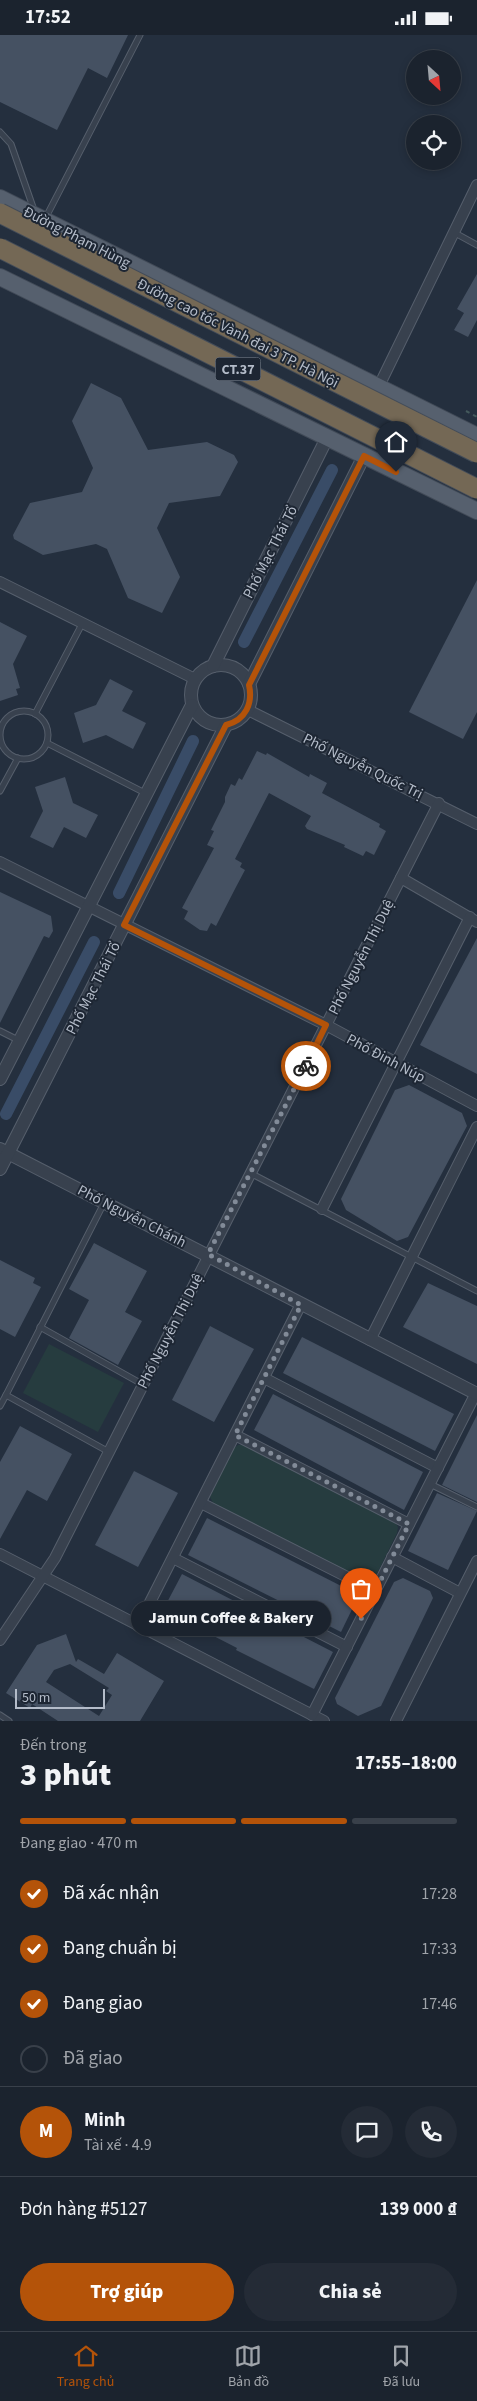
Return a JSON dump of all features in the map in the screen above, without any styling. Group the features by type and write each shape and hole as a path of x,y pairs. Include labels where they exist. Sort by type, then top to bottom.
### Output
{"highway":[{"name":"Đường cao tốc Vành đai 3 TP. Hà Nội","path":"0,213 477,453"},
{"name":"Đường cao tốc Vành đai 3 TP. Hà Nội","path":"0,249 477,489"}],"main road":[{"name":"Đường Phạm Hùng","path":"0,198 477,436"},
{"path":"0,277 477,511"}],"street":[{"path":"378,388 477,185"},
{"name":"Phố Mạc Thái Tổ","path":"213,666 327,438"},
{"path":"249,685 364,456"},
{"path":"0,582 195,679"},
{"path":"224,665 235,668 244,675 249,685 250,701 248,709 241,717 226,725 214,725 206,722 199,716 192,705 190,692 195,679 201,672 213,666 224,665"},
{"path":"0,1079 18,1040 89,907 192,705"},
{"name":"Phố Nguyễn Quốc Trị","path":"248,709 439,803 477,824"},
{"name":"Phố Mạc Thái Tổ","path":"0,1169 4,1151 124,925 226,725"},
{"name":"Phố Nguyễn Thị Duệ","path":"0,1639 56,1558 208,1254 252,1174 439,803"},
{"name":"Phố Đinh Núp","path":"0,861 326,1025 477,1106"},
{"path":"322,1209 395,1063 473,919 401,878"},
{"path":"370,1340 413,1258 477,1127"},
{"name":"Phố Nguyễn Chánh","path":"4,1151 208,1254 301,1305 476,1393"},
{"path":"138,1626 301,1305"},
{"path":"264,1378 438,1468"},
{"path":"312,1715 476,1393"},
{"path":"235,1435 409,1524"},
{"path":"201,1503 375,1591"},
{"path":"0,1554 324,1721"},
{"path":"392,1557 460,1593"},
{"path":"173,1558 347,1647"},
{"path":"396,1721 477,1561"}],"lane":[{"path":"40,219 140,35"},
{"path":"0,132 11,144 40,219"},
{"path":"455,233 477,245"},
{"path":"35,713 82,624"},
{"path":"19,712 35,713 45,722 47,743 35,756 18,758 9,753 3,745 1,725 9,717 19,712"},
{"path":"47,743 147,795"},
{"path":"0,791 18,758"},
{"path":"0,1031 18,1040"},
{"path":"252,1174 477,1291"},
{"path":"0,1406 104,1202"},
{"path":"40,1327 142,1385"},
{"path":"6,1395 110,1452"},
{"path":"429,1483 477,1507"},
{"path":"0,1715 9,1721"}],"path":[{"path":"466,411 477,417"}],"green space":[{"path":"49,1344 124,1383 98,1432 23,1393"},
{"path":"238,1445 245,1445 395,1522 398,1527 397,1533 375,1578 365,1581 214,1505 210,1497 234,1448"}],"building":[{"path":"0,35 128,35 107,78 88,68 57,130 0,102"},
{"path":"477,274 477,320 468,337 454,330 464,313 457,309"},
{"path":"91,383 121,398 148,450 207,442 234,455 238,462 220,496 169,503 157,528 180,577 162,613 128,598 107,549 96,544 43,555 14,539 13,535 30,503 82,492 93,468 72,421"},
{"path":"477,580 477,712 463,739 409,712"},
{"path":"0,622 27,636 13,664 20,688 16,689 18,695 0,701"},
{"path":"110,679 133,691 122,711 146,723 133,749 106,735 83,743 74,713 96,705"},
{"path":"257,751 266,755 267,753 309,777 310,774 327,783 322,793 380,824 379,827 386,831 374,855 366,851 363,856 344,847 345,845 307,829 305,826 311,816 269,793 235,859 242,863 240,867 245,870 216,926 211,923 207,931 200,930 184,919 188,911 182,908 214,848 207,845 214,831 211,830 225,802 225,797 231,784 235,786 239,778 242,780"},
{"path":"65,777 73,803 98,815 86,838 64,827 53,848 30,837 43,811 35,787"},
{"path":"0,892 51,916 53,931 49,938 44,936 0,1023"},
{"path":"477,938 477,1074 420,1045"},
{"path":"409,1085 462,1113 467,1126 408,1237 397,1241 346,1210 341,1199 395,1090"},
{"path":"94,1243 147,1271 125,1312 142,1321 118,1365 69,1338 89,1300 69,1289"},
{"path":"0,1260 35,1278 33,1283 41,1287 15,1337 0,1329"},
{"path":"428,1283 477,1306 477,1364 403,1327"},
{"path":"210,1326 254,1349 214,1422 172,1400"},
{"path":"302,1337 454,1414 435,1451 283,1373"},
{"path":"273,1394 423,1472 404,1510 254,1430"},
{"path":"477,1415 477,1502 442,1485"},
{"path":"20,1426 72,1454 47,1501 27,1490 0,1539 0,1462"},
{"path":"134,1471 178,1493 138,1567 95,1545"},
{"path":"437,1493 477,1511 448,1570 408,1551"},
{"path":"207,1518 359,1595 341,1632 188,1555"},
{"path":"182,1574 333,1652 314,1689 236,1650 237,1648 163,1610"},
{"path":"403,1578 430,1591 433,1598 381,1706 358,1716 337,1704 335,1698 394,1582"},
{"path":"66,1634 76,1662 78,1659 104,1674 117,1653 164,1681 140,1721 58,1721 32,1704 30,1708 6,1693 37,1645","holes":["70,1664 109,1688 106,1691 112,1695 99,1716 46,1682 54,1670"]}],"waterway":[{"path":"244,642 332,470"},
{"path":"119,893 193,741"},
{"path":"6,1114 94,942"}],"way so far":[{"path":"306,1066 252,1174 208,1254 301,1305 235,1435 409,1524 361,1619"}],"place":[{"name":"Jamun Coffee & Bakery","path":"361,1619"}],"route":[{"path":"306,1066 326,1025 124,925 226,725 233,723 248,709 251,693 249,685 330,519 364,456 396,472"}]}
